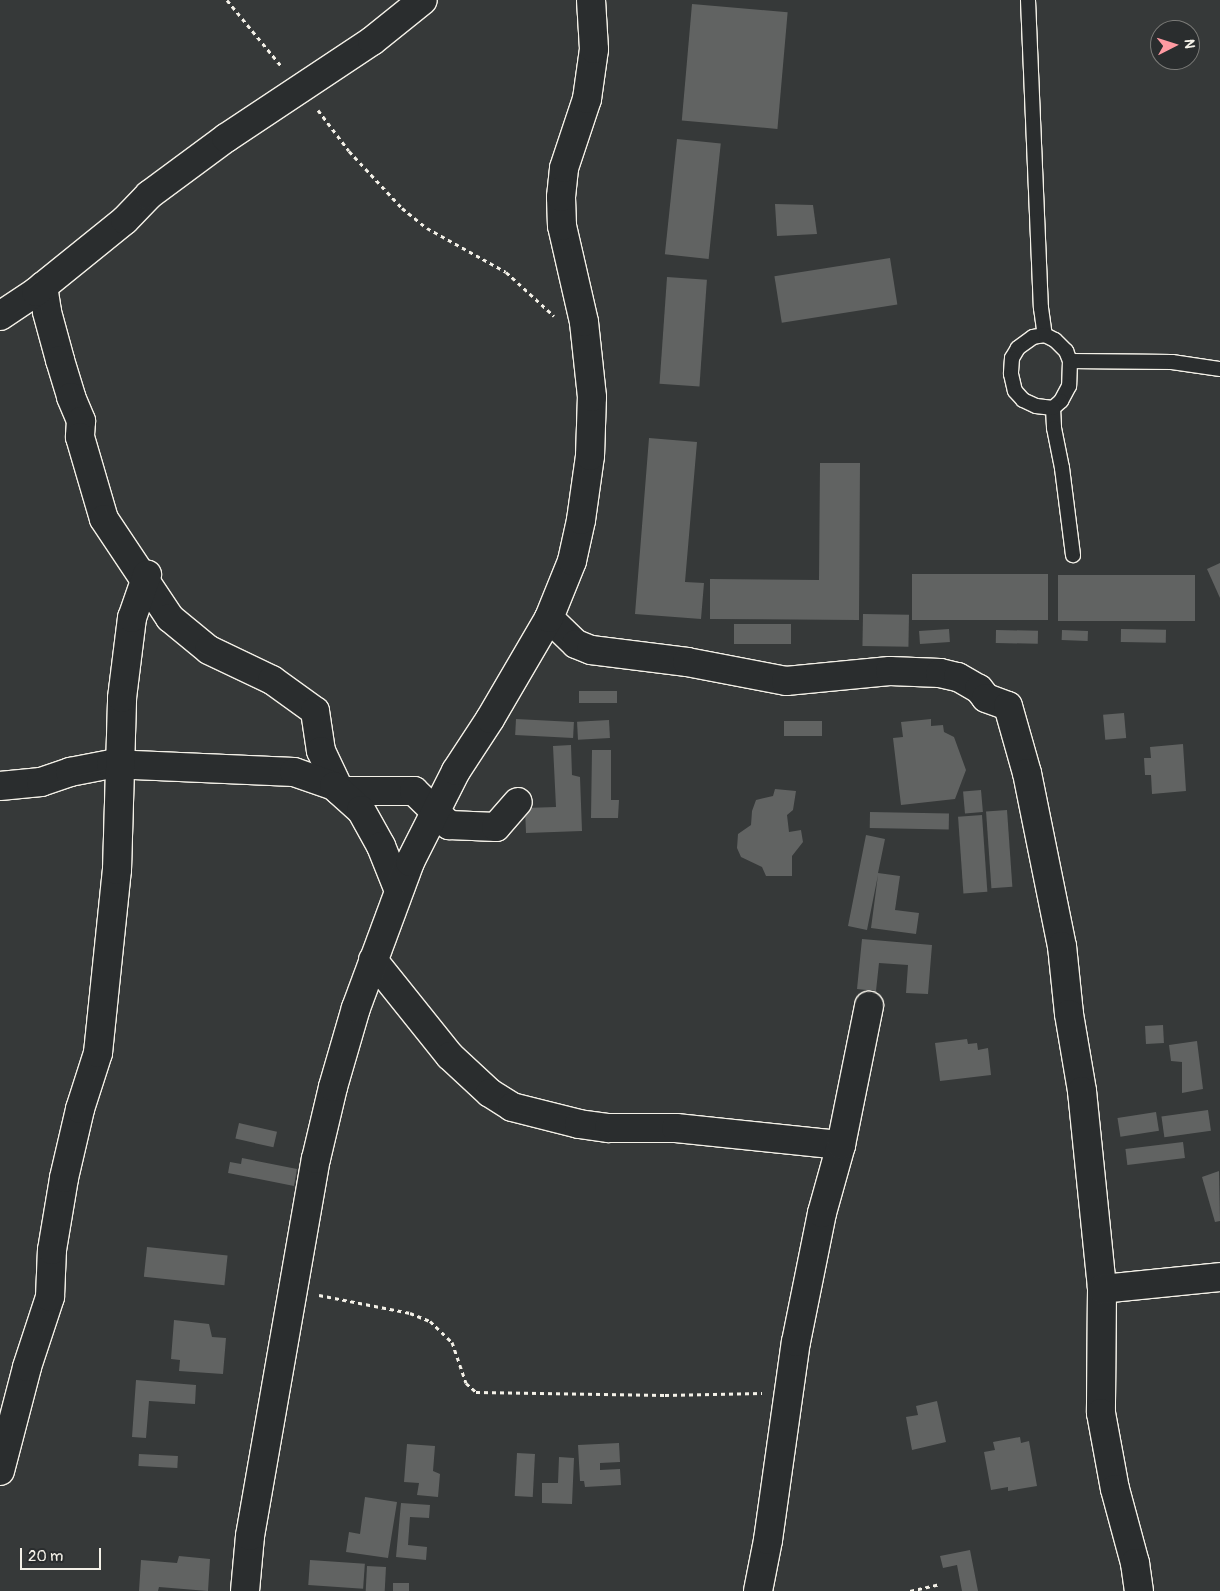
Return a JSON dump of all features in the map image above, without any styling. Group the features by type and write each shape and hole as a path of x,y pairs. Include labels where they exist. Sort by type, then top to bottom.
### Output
{"street":[{"path":"0,316 43,286 126,220 149,195 226,138 301,90 372,41 423,0"},
{"path":"245,1591 250,1536 316,1159 333,1088 356,1008 410,862 456,772 490,719 549,618 572,561 581,520 590,456 592,397 584,322 562,226 561,197 564,168 587,99 594,49 591,0"},
{"path":"43,286 47,312 71,397 81,421 80,437 104,518 146,577 170,618 209,650 272,680 315,711 321,751 340,791"},
{"path":"0,1471 27,1367 50,1296 52,1250 64,1178 80,1109 98,1053 117,870 122,698 132,618 146,577"},
{"path":"549,618 576,644 590,650 686,662 786,682 890,670 924,671 958,677 979,689 986,698 1008,706 1027,773 1062,946 1069,1014 1082,1091 1102,1289 1101,1413 1115,1489 1135,1563 1139,1591"},
{"path":"0,786 41,782 70,772 119,764 294,772 334,786 361,810 371,825 399,891"},
{"path":"340,791 414,791 449,825 496,827 518,802"},
{"path":"373,960 450,1056 490,1093 512,1107 579,1124 609,1128 676,1128 840,1145"},
{"path":"758,1591 768,1540 796,1342 822,1214 840,1145 869,1006"},
{"path":"1102,1289 1220,1277"}],"lane":[{"path":"1028,0 1041,308 1045,335"},
{"path":"1045,335 1055,340 1066,351 1070,362 1069,386 1062,400 1053,408 1036,406 1023,400 1015,391 1010,374 1012,358 1024,341 1045,335"},
{"path":"1070,362 1172,362 1220,369"},
{"path":"1053,408 1054,428 1062,468 1073,555"}],"path":[{"path":"227,0 349,151 402,208 427,228 506,272 555,318"},
{"path":"294,1290 410,1313 430,1321 452,1342 466,1383 476,1392 665,1395 789,1393"},
{"path":"910,1591 940,1584"}],"building":[{"path":"692,4 788,12 777,129 682,121"},
{"path":"677,139 721,144 709,259 665,254"},
{"path":"775,204 813,205 817,234 777,236"},
{"path":"890,258 897,304 782,323 774,276"},
{"path":"667,277 707,280 699,387 660,384"},
{"path":"649,438 697,442 685,582 704,583 701,619 635,614"},
{"path":"820,463 860,463 859,620 710,619 710,579 819,580"},
{"path":"1220,563 1220,598 1207,569"},
{"path":"912,574 1048,574 1048,620 912,620"},
{"path":"1058,575 1195,575 1195,621 1058,621"},
{"path":"863,614 909,615 908,647 862,646"},
{"path":"734,624 791,624 791,644 734,644"},
{"path":"949,629 950,642 920,644 919,631"},
{"path":"1121,629 1166,630 1166,643 1121,642"},
{"path":"996,630 1038,631 1038,644 996,643"},
{"path":"1062,630 1088,631 1088,641 1062,640"},
{"path":"579,691 617,691 617,703 579,703"},
{"path":"1124,713 1126,738 1105,740 1103,715"},
{"path":"516,719 574,722 573,738 515,735"},
{"path":"931,719 931,726 943,725 944,732 954,737 966,770 955,799 901,805 893,738 903,737 901,722"},
{"path":"609,720 610,738 578,740 577,722"},
{"path":"784,721 822,721 822,736 784,736"},
{"path":"1183,744 1186,791 1152,794 1151,775 1145,775 1144,758 1151,758 1150,747"},
{"path":"571,745 572,775 580,777 582,831 526,833 525,808 556,807 553,746"},
{"path":"592,750 611,750 611,800 619,800 618,818 591,818"},
{"path":"775,789 796,791 793,810 787,815 789,832 801,830 803,842 792,856 792,876 766,876 762,867 741,857 737,848 738,834 751,825 752,811 756,800 773,796"},
{"path":"981,790 983,812 965,813 963,792"},
{"path":"1007,810 1012,887 991,888 986,811"},
{"path":"870,812 949,813 949,829 870,828"},
{"path":"982,815 987,892 963,893 958,817"},
{"path":"866,835 885,839 878,873 900,876 895,910 919,913 916,934 871,928 878,875 867,930 848,926"},
{"path":"862,939 932,945 928,994 906,993 908,965 879,963 876,991 857,989"},
{"path":"1163,1025 1164,1043 1146,1044 1145,1026"},
{"path":"967,1039 968,1044 977,1043 978,1050 988,1048 991,1075 940,1081 935,1043"},
{"path":"1197,1041 1203,1089 1182,1093 1182,1062 1171,1061 1169,1045"},
{"path":"1208,1110 1211,1131 1164,1137 1161,1117"},
{"path":"1156,1112 1159,1131 1120,1137 1117,1118"},
{"path":"239,1123 277,1132 273,1147 235,1139"},
{"path":"1183,1142 1185,1158 1127,1165 1125,1149"},
{"path":"242,1158 297,1169 294,1186 228,1173 230,1162 241,1164"},
{"path":"1219,1171 1220,1221 1215,1222 1202,1177"},
{"path":"147,1247 228,1255 224,1285 144,1277"},
{"path":"174,1320 209,1324 212,1337 226,1338 223,1374 179,1371 180,1360 171,1359"},
{"path":"136,1380 196,1385 195,1404 149,1401 146,1438 132,1437"},
{"path":"937,1401 946,1442 912,1450 906,1417 918,1415 916,1406"},
{"path":"1020,1437 1021,1443 1029,1441 1037,1486 1008,1491 1008,1487 991,1490 984,1452 995,1450 993,1442"},
{"path":"619,1443 620,1462 600,1463 600,1470 620,1469 621,1485 585,1487 584,1481 580,1481 578,1445"},
{"path":"407,1444 435,1446 433,1471 440,1474 438,1497 417,1495 419,1483 404,1482"},
{"path":"517,1453 535,1454 533,1497 515,1496"},
{"path":"139,1454 178,1456 177,1468 138,1466"},
{"path":"559,1457 574,1458 572,1504 542,1503 542,1483 558,1483"},
{"path":"365,1497 397,1502 388,1558 346,1552 349,1532 360,1534"},
{"path":"401,1503 430,1505 429,1518 410,1517 408,1545 427,1547 426,1560 396,1557"},
{"path":"970,1550 978,1591 962,1591 957,1565 943,1568 940,1556"},
{"path":"179,1556 210,1559 208,1591 159,1587 158,1591 139,1591 141,1560 177,1563"},
{"path":"310,1560 365,1564 363,1589 308,1585"},
{"path":"367,1566 386,1567 385,1591 366,1591"},
{"path":"393,1583 409,1583 409,1591 393,1591"}]}
